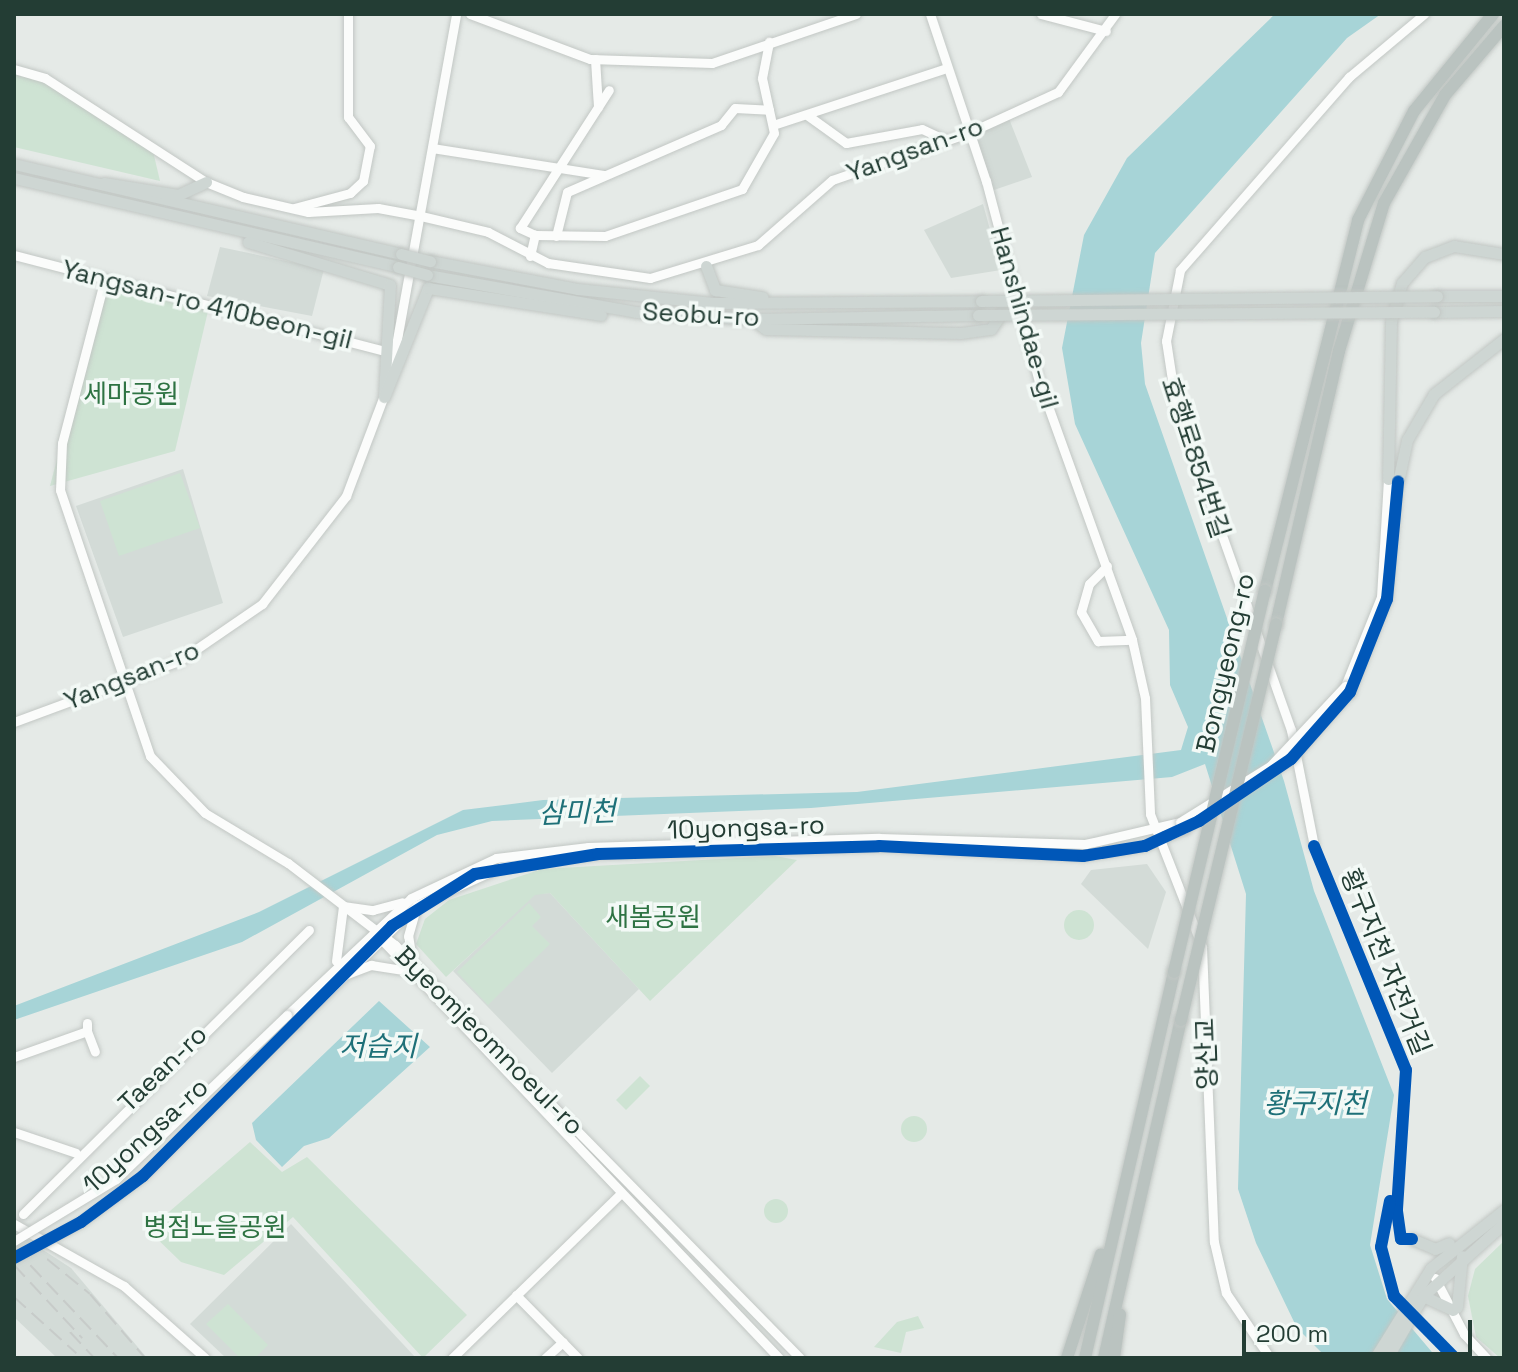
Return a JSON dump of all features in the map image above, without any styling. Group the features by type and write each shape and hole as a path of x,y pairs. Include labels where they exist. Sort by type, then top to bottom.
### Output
{"highway":[{"name":"Bongyeong-ro","path":"1085,1358 1115,1218 1265,591 1358,220 1414,111 1493,14"},
{"name":"Bongyeong-ro","path":"1104,1358 1116,1294 1181,1020 1368,248 1420,134 1504,26"},
{"path":"1067,1358 1115,1218"},
{"path":"1114,1358 1116,1294"}],"main road":[{"path":"14,164 91,184 120,182 178,195 206,182"},
{"path":"14,178 190,223 381,279 394,295 384,347 384,397"},
{"name":"Seobu-ro","path":"91,184 430,261 651,299 858,303 1504,296"},
{"name":"Seobu-ro","path":"190,223 427,275 636,312 753,319 1504,311"},
{"path":"1393,481 1391,321 1402,283 1425,257 1454,246 1504,254"},
{"path":"706,266 709,283 725,295 858,303"},
{"path":"384,397 428,288 597,315 636,312"},
{"path":"753,319 766,329 961,333 991,329 1007,304 1017,302"},
{"path":"1393,481 1407,440 1434,394 1504,339"},
{"path":"1412,1239 1435,1249 1464,1237 1504,1210"},
{"path":"1434,1274 1504,1223"},
{"path":"1416,1299 1455,1311 1464,1253 1462,1247 1482,1224"},
{"path":"1375,1358 1464,1237"},
{"path":"1387,1358 1416,1299"}],"street":[{"path":"291,209 350,193 363,181 370,146 348,117 348,14"},
{"name":"Yangsan-ro","path":"14,722 124,682 204,648 290,575 346,496 390,376 456,14"},
{"path":"470,14 595,59 712,63 856,14"},
{"name":"Hanshindae-gil","path":"930,14 1017,302 1132,640 1147,745"},
{"path":"1041,14 1106,31"},
{"name":"Yangsan-ro","path":"14,69 45,78 206,182 291,209 332,214 378,208 421,216 488,232 530,256 650,278 706,266 766,239 832,180 968,133 1058,92 1106,31 1115,14"},
{"name":"효행로854번길","path":"1314,846 1291,730 1176,406 1166,341 1180,270 1349,77 1424,14"},
{"path":"609,90 520,228 535,235 605,236 742,189 773,125 762,78 769,42"},
{"path":"595,59 598,107"},
{"path":"773,125 946,68"},
{"path":"556,236 567,192 721,125 735,108 769,110"},
{"path":"807,115 846,143 922,129 946,140"},
{"path":"432,148 605,175"},
{"path":"530,256 535,235"},
{"name":"Yangsan-ro 410beon-gil","path":"14,255 104,282 384,347 393,362"},
{"path":"104,282 62,443 60,490 150,756 205,813 288,863 380,938"},
{"name":"10yongsa-ro","path":"14,1258 81,1222 143,1176 411,904 475,874 564,856 879,846 1121,852 1182,825 1291,759 1348,689 1387,599 1393,481"},
{"path":"1107,566 1089,584 1081,612 1098,641 1132,640"},
{"name":"양산교","path":"1147,745 1149,805 1202,947 1214,1242 1226,1293 1270,1358"},
{"name":"10yongsa-ro","path":"14,1241 116,1179 371,931 470,865 554,849 1119,840 1159,836"},
{"path":"1119,840 1121,852"},
{"path":"343,906 373,910 411,904 408,936 413,963 404,971 371,965 343,975"},
{"path":"334,966 343,906"},
{"name":"Taean-ro","path":"23,1214 76,1153 309,930"},
{"name":"Byeomjeomnoeul-ro","path":"380,938 413,963 800,1358"},
{"name":"Byeomjeomnoeul-ro","path":"380,938 404,971 779,1358"},
{"path":"14,1057 87,1027 95,1052"},
{"path":"14,1132 76,1153"},
{"path":"583,1156 594,1146"},
{"path":"452,1358 620,1194"},
{"path":"656,1231 668,1221"},
{"path":"14,1224 113,1278 205,1358"},
{"path":"1434,1274 1486,1358"},
{"path":"516,1295 578,1358"},
{"path":"749,1327 761,1317"},
{"path":"545,1358 563,1342"}],"shaded area":[{"path":"1008,116 1032,177 994,190 973,132"},
{"path":"983,204 1001,270 951,278 924,230"},
{"path":"220,247 324,269 312,316 207,296"},
{"path":"183,469 223,603 123,637 76,506"},
{"path":"1147,864 1166,892 1148,949 1081,884 1091,870"},
{"path":"550,893 639,989 552,1073 453,971 535,894"},
{"path":"291,1224 416,1358 226,1358 190,1324"},
{"path":"14,1231 71,1268 147,1358 57,1358 14,1317"}],"green space":[{"path":"14,69 45,78 152,147 160,181 14,147"},
{"name":"세마공원","path":"104,282 209,307 175,451 50,486"},
{"path":"180,473 200,528 119,556 100,501"},
{"name":"새봄공원","path":"775,856 797,860 650,1001 550,893 535,895 446,977 416,944 425,919 449,900 542,869"},
{"path":"529,903 541,917 532,926 550,944 488,1005 457,972"},
{"path":"1079,910 1090,914 1094,925 1090,936 1079,940 1068,936 1064,925 1068,914"},
{"path":"640,1076 650,1086 626,1110 616,1100"},
{"path":"914,1116 923,1120 927,1129 923,1138 914,1142 905,1138 901,1129 905,1120"},
{"name":"병점노을공원","path":"250,1142 282,1172 307,1157 467,1315 423,1358 293,1217 224,1275 181,1262 148,1230"},
{"path":"776,1199 785,1202 788,1211 785,1220 776,1223 767,1220 764,1211 767,1202"},
{"path":"1504,1241 1504,1358 1500,1358 1476,1337 1468,1296 1475,1269"},
{"path":"228,1304 268,1345 255,1358 240,1358 206,1324"},
{"path":"918,1316 924,1328 906,1332 901,1353 874,1347 897,1322"}],"water":[{"name":"황구지천","path":"1275,14 1381,14 1347,38 1155,253 1141,343 1145,384 1284,781 1314,891 1394,1095 1370,1245 1387,1299 1437,1358 1327,1358 1297,1328 1256,1243 1238,1189 1246,894 1205,764 1172,777 811,808 492,821 437,835 242,942 14,1020 14,1006 259,912 463,810 543,800 857,792 1181,750 1188,727 1170,685 1169,630 1075,424 1062,348 1084,235 1127,158"},
{"name":"저습지","path":"379,1001 430,1047 329,1138 304,1146 282,1167 256,1140 252,1123"}],"railway":[{"path":"14,1248 118,1358"},
{"path":"47,1259 90,1294 145,1358"},
{"path":"14,1265 82,1338"},
{"path":"14,1297 76,1353"},
{"path":"70,1332 94,1358"}],"cycle path":[{"path":"14,1258 81,1222 143,1176 392,926 475,874 598,854 879,846 1083,856 1145,846 1199,821 1291,759 1350,692 1387,599 1398,482"},
{"name":"황구지천 자전거길","path":"1314,846 1406,1070 1397,1211 1401,1239 1412,1239"},
{"path":"1390,1201 1381,1247 1394,1296 1455,1358"}],"water label":[{"name":"삼미천","path":"577,812"}]}
